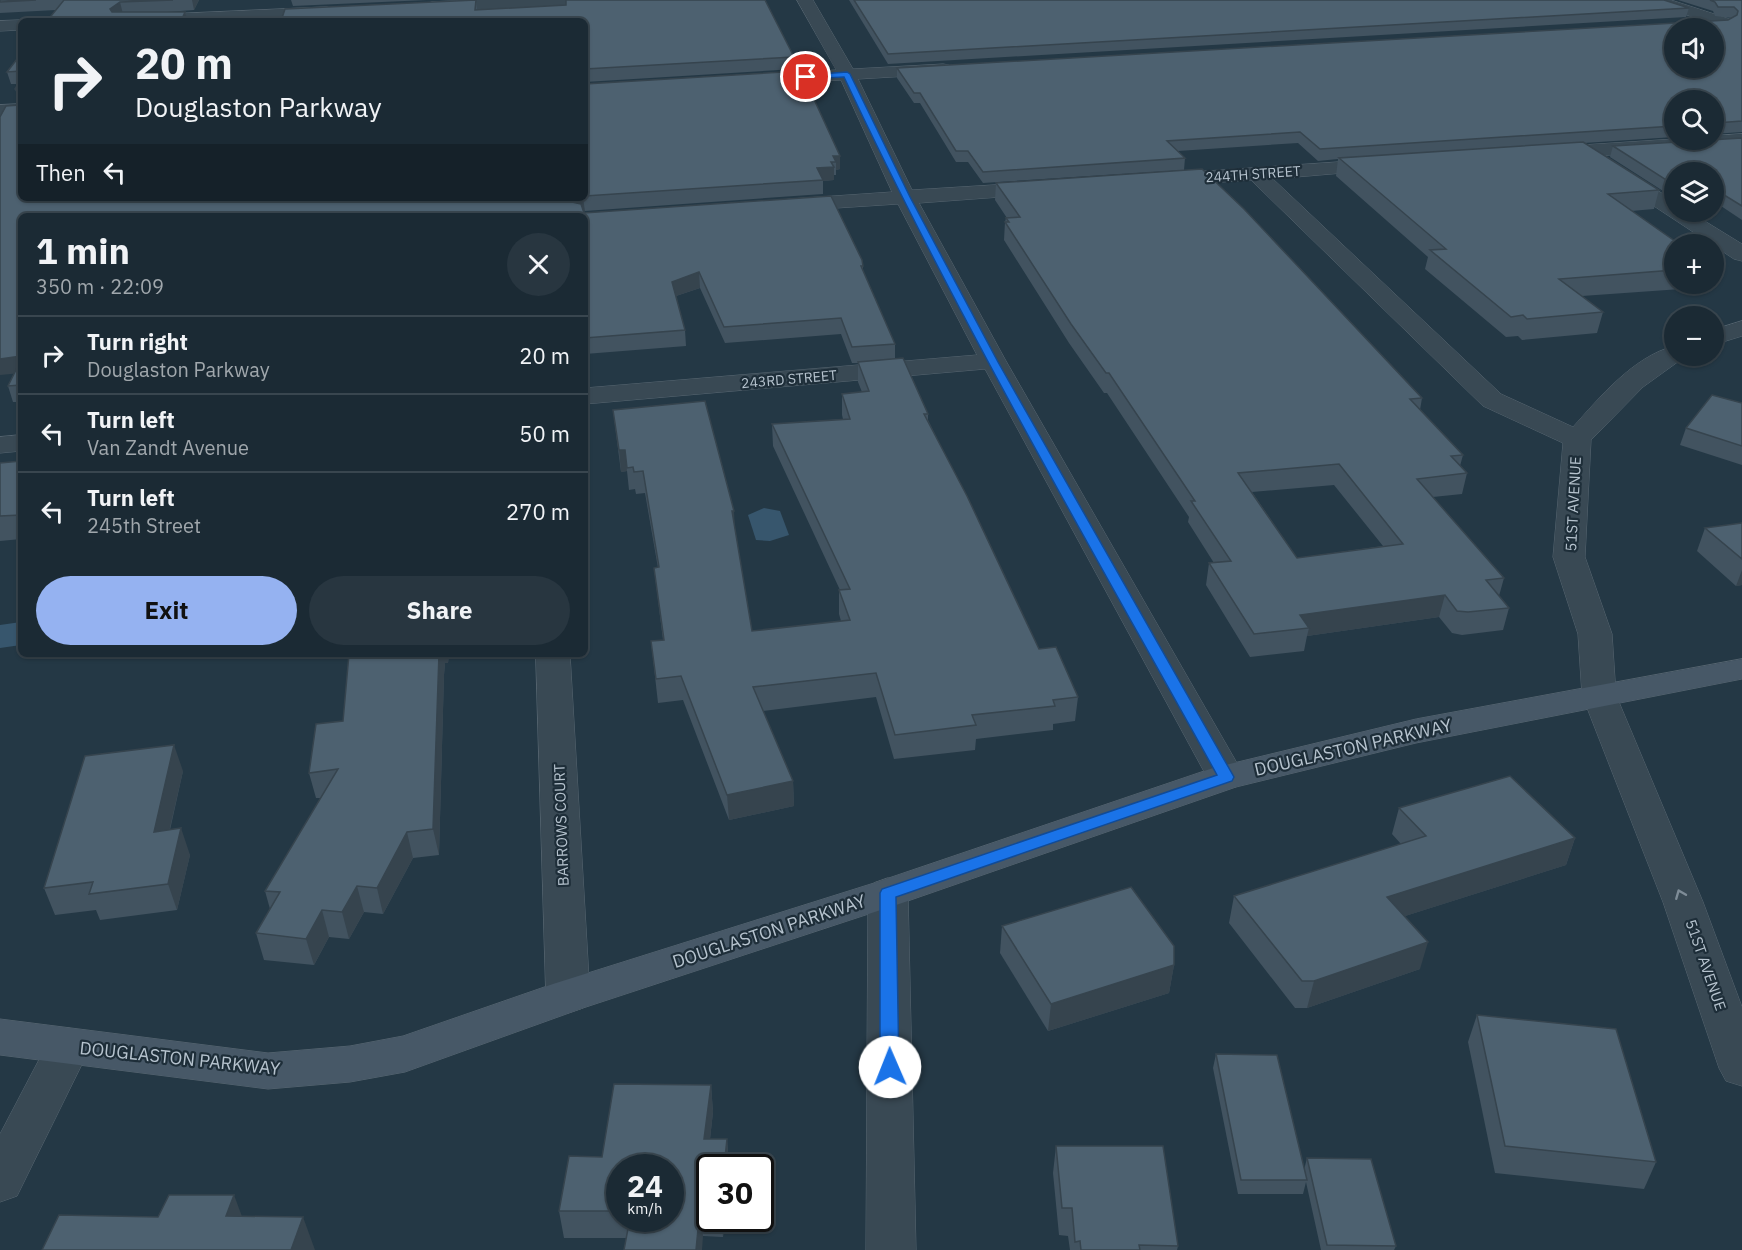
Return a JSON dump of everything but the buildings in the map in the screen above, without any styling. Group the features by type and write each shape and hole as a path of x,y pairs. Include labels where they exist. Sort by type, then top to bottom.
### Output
{"main road":[{"name":"DOUGLASTON PARKWAY","path":"0,1037 267,1071 350,1065 405,1054 568,996 888,893 1226,777 1416,731 1742,669"}],"street":[{"path":"238,16 246,0"},
{"path":"417,8 571,0"},
{"path":"805,0 847,74 905,197 993,362 1226,777"},
{"path":"1655,0 1742,28"},
{"path":"192,18 345,11"},
{"path":"0,26 18,25"},
{"path":"748,80 961,68"},
{"path":"0,111 18,110"},
{"path":"1536,154 1742,140"},
{"path":"1583,151 1664,204"},
{"name":"244TH STREET","path":"1140,181 1396,164"},
{"name":"51ST AVENUE","path":"1256,174 1492,400 1577,439 1569,556 1595,634 1599,695 1683,902 1742,1068"},
{"path":"773,207 1058,187"},
{"path":"1692,222 1742,254"},
{"path":"1724,334 1742,328"},
{"path":"1577,439 1608,403 1632,380 1664,360"},
{"name":"243RD STREET","path":"588,396 993,362"},
{"path":"0,445 18,443"},
{"name":"BARROWS COURT","path":"554,657 568,996"},
{"path":"888,893 891,1250"},
{"path":"0,1181 69,1046"}],"water":[{"path":"764,508 780,511 789,535 770,541 756,540 748,515"},
{"path":"18,622 18,645 0,648 0,625"}],"route":[{"path":"806,77 847,74 905,197 993,362 1226,777 888,893 890,1067"}]}
